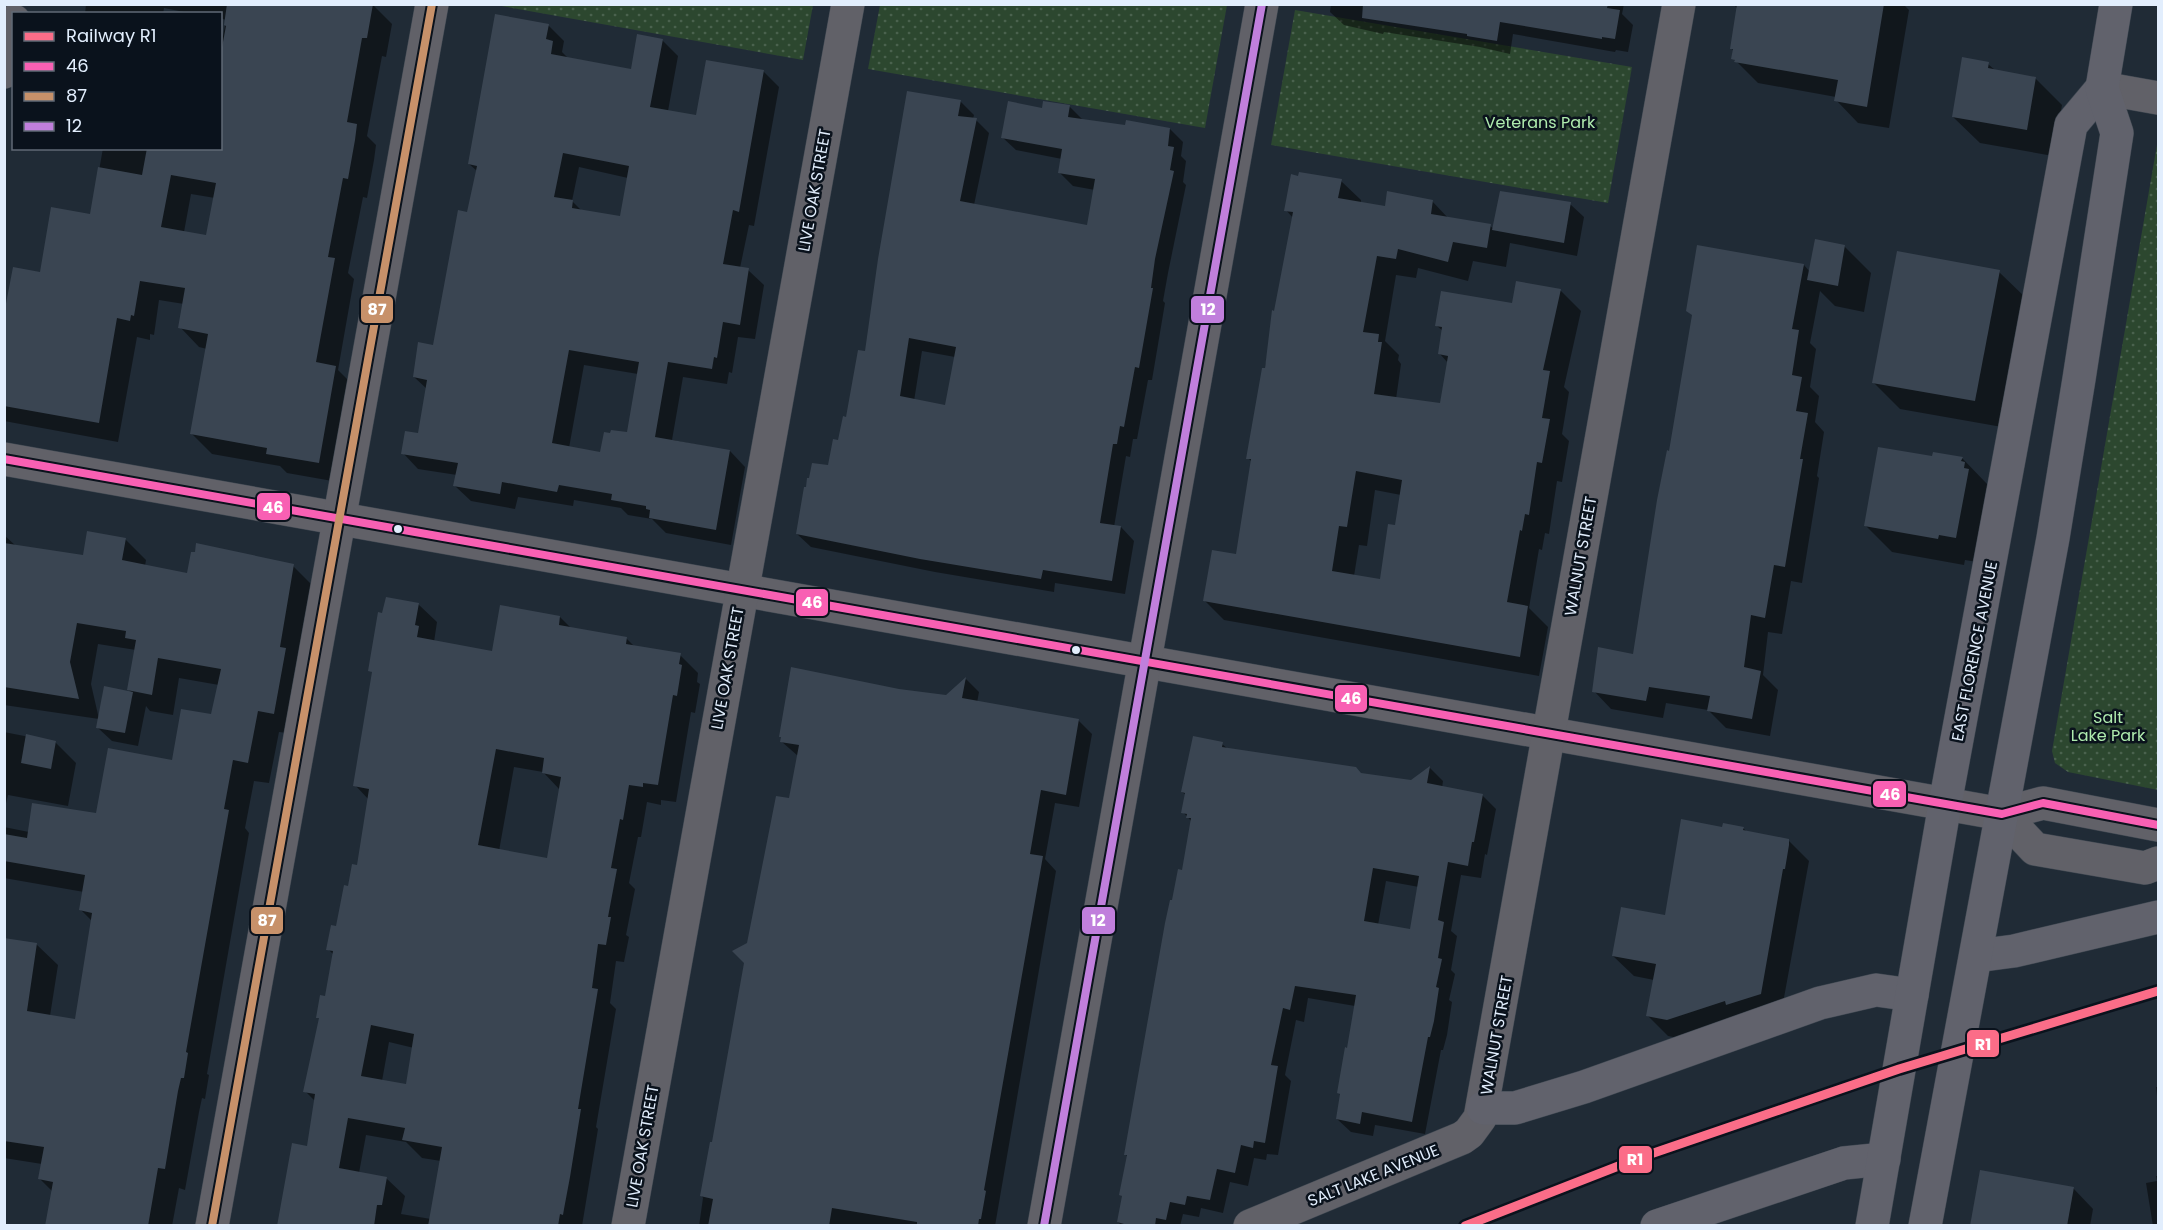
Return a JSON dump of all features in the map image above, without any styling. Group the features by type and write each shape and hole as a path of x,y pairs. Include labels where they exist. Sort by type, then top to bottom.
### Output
{"main road":[{"path":"1925,1226 2053,538 2117,133 2102,88 2116,4"},
{"name":"EAST FLORENCE AVENUE","path":"1872,1226 1945,804 2071,125 2102,88"},
{"path":"1976,956 2013,951 2158,917"},
{"path":"1483,1108 1515,1108 1574,1090 1820,1003 1876,990 1912,995"},
{"path":"1657,1226 1844,1163 1884,1159"}],"street":[{"path":"212,1226 432,4"},
{"name":"LIVE OAK STREET","path":"628,1226 848,4"},
{"path":"1044,1226 1262,4"},
{"name":"WALNUT STREET","path":"1483,1108 1678,4"},
{"path":"4,72 12,31"},
{"path":"2102,88 2158,98"},
{"path":"4,459 2002,814 2043,802 2158,825"},
{"path":"2002,814 2035,849 2145,868 2158,863"},
{"name":"SALT LAKE AVENUE","path":"1250,1226 1462,1138 1475,1126 1483,1108"}],"green space":[{"path":"813,4 803,60 496,5"},
{"path":"880,5 1227,5 1205,128 868,69"},
{"name":"Veterans Park","path":"1295,10 1632,67 1608,203 1271,145"},
{"name":"Salt Lake Park","path":"2158,139 2158,790 2068,772 2055,763 2052,751"},
{"path":"2158,667 2158,708 2151,707"}],"building":[{"path":"227,4 373,4 367,38 362,38 347,122 357,124 355,140 348,179 343,178 328,257 335,258 316,362 336,366 319,463 266,454 267,448 190,434 208,334 178,328 185,288 140,281 134,316 131,315 130,321 117,318 99,423 4,406 4,314 13,267 40,272 51,207 90,214 98,167 142,175 147,150 222,150 222,47 226,26 224,25","holes":["171,175 216,183 206,235 161,227"]},
{"path":"1363,4 1608,4 1607,8 1620,10 1615,39 1602,37 1602,39 1500,22 1497,41 1467,36 1467,34 1362,18"},
{"path":"1737,4 1884,4 1867,107 1834,101 1838,80 1734,62 1735,60 1731,59 1733,49 1730,49"},
{"path":"495,14 549,24 546,39 553,41 551,54 631,69 637,34 663,39 650,107 696,115 706,60 764,70 739,212 733,210 723,264 749,268 740,325 723,322 717,358 714,357 712,369 668,362 655,437 730,450 716,530 649,518 650,510 646,509 646,506 611,500 612,494 559,485 557,492 502,482 500,494 453,486 458,463 401,454 405,431 418,433 427,380 413,377 418,342 433,345 458,210 467,212 477,166 468,164","holes":["563,153 629,166 620,216 572,208 573,200 554,197","569,350 639,362 627,432 611,430 610,433 604,432 600,452 552,443"]},
{"path":"1962,57 1989,62 1988,68 2036,77 2027,130 1952,117"},
{"path":"907,91 961,100 958,116 977,118 960,201 1087,225 1095,179 1058,173 1062,149 1001,138 1008,101 1042,108 1043,101 1070,105 1068,117 1125,125 1126,120 1170,128 1168,146 1174,147 1170,170 1174,171 1155,259 1151,288 1153,288 1139,368 1135,367 1124,427 1120,426 1117,444 1113,444 1100,523 1121,526 1112,581 1043,570 1041,579 920,559 796,534 804,487 809,478 812,463 828,465 833,439 838,440 843,416 846,417 858,350 865,351 878,259","holes":["909,338 956,347 945,405 900,396"]},
{"path":"1299,172 1342,179 1338,198 1385,206 1387,191 1433,200 1431,214 1491,224 1487,248 1453,242 1448,262 1398,249 1396,259 1377,256 1363,332 1379,334 1378,342 1382,342 1374,394 1440,403 1448,356 1438,354 1442,327 1435,326 1441,291 1512,303 1516,281 1561,289 1543,370 1550,371 1542,418 1550,419 1542,463 1537,462 1529,515 1525,514 1522,531 1520,530 1507,602 1528,606 1520,657 1203,601 1212,550 1236,554 1251,459 1246,459 1262,368 1265,368 1272,310 1274,311 1293,212 1284,211 1291,174 1298,176","holes":["1356,471 1402,480 1395,525 1388,524 1380,579 1332,571 1339,526 1347,527"]},
{"path":"1500,191 1571,202 1564,243 1492,230"},
{"path":"1815,239 1845,245 1838,286 1807,280"},
{"path":"1697,245 1804,264 1792,329 1799,330 1792,375 1802,377 1796,411 1808,413 1800,459 1803,459 1785,567 1774,565 1765,618 1751,615 1744,667 1761,671 1752,719 1707,711 1710,696 1649,687 1646,701 1592,692 1598,647 1633,654 1657,500 1667,450 1669,451 1692,315 1686,311"},
{"path":"1897,251 2000,270 1975,401 1872,383"},
{"path":"1878,447 1932,456 1933,452 1963,457 1961,461 1965,462 1964,468 1969,469 1956,538 1939,535 1938,539 1864,526"},
{"path":"87,531 126,538 122,560 187,573 191,552 195,552 196,543 294,564 280,647 286,648 274,714 258,711 248,763 233,760 224,809 229,810 186,1052 188,1053 184,1078 181,1078 178,1091 165,1169 158,1168 148,1226 45,1226 53,1182 38,1179 44,1147 4,1141 4,938 37,943 27,1011 75,1019 92,913 79,910 85,875 4,861 4,834 27,838 32,803 96,813 108,748 172,760 181,709 211,714 221,669 158,658 152,695 127,690 136,640 125,638 126,631 77,623 70,662 79,699 4,687 4,543 83,555"},
{"path":"386,597 419,603 415,625 419,626 417,637 492,651 500,605 560,616 559,625 627,637 626,644 681,653 679,664 682,665 677,696 673,695 658,785 643,783 643,787 629,785 623,820 620,819 611,868 617,869 608,917 611,917 606,945 598,944 592,988 598,989 578,1109 581,1109 563,1215 560,1214 558,1226 428,1226 442,1147 402,1140 405,1128 348,1118 339,1168 387,1177 382,1205 377,1205 374,1226 277,1226 292,1143 307,1146 315,1094 303,1092 319,1018 316,1018 320,995 325,996 333,951 326,950 331,925 336,926 344,885 348,886 352,864 357,865 369,789 353,786 372,672 368,671 378,612 382,613","holes":["496,749 544,758 542,773 561,777 547,858 478,845","371,1025 414,1034 406,1084 361,1076"]},
{"path":"791,667 899,689 946,695 966,677 962,698 1079,719 1066,795 1041,790 1030,854 1043,856 984,1190 986,1191 978,1226 917,1226 917,1222 832,1208 829,1226 708,1226 713,1199 700,1196 744,963 732,951 747,943 776,796 789,798 799,745 780,742 781,737 779,737"},
{"path":"104,686 133,692 125,733 96,728"},
{"path":"26,734 56,741 51,769 21,763"},
{"path":"1193,736 1223,742 1222,747 1356,767 1361,773 1411,780 1430,766 1427,783 1483,794 1468,866 1448,862 1438,920 1444,922 1438,958 1442,959 1436,987 1439,988 1412,1122 1362,1112 1360,1124 1336,1119 1340,1094 1337,1093 1356,995 1295,986 1290,1010 1283,1008 1271,1065 1278,1066 1265,1143 1254,1141 1253,1148 1241,1145 1235,1173 1217,1169 1210,1200 1187,1196 1185,1205 1170,1202 1166,1220 1156,1218 1155,1226 1131,1226 1117,1222 1122,1196 1119,1195 1165,923 1178,869 1182,870 1191,818 1186,818 1187,814 1181,813 1185,793 1181,792","holes":["1373,868 1419,876 1410,929 1364,921"]},
{"path":"1681,819 1722,827 1723,823 1744,827 1743,830 1789,839 1789,845 1761,994 1726,1005 1725,1001 1667,1020 1646,1016 1656,964 1612,956 1621,907 1665,915"},
{"path":"1980,1170 2074,1187 2067,1226 1970,1226"}],"rail line":[{"name":"R1","path":"1465,1226 1639,1158 1899,1069 2158,991"}],"transit line":[{"name":"87","path":"212,1226 432,4"},
{"name":"12","path":"1044,1226 1262,4"},
{"name":"46","path":"4,459 2002,814 2043,803 2158,825"}]}
